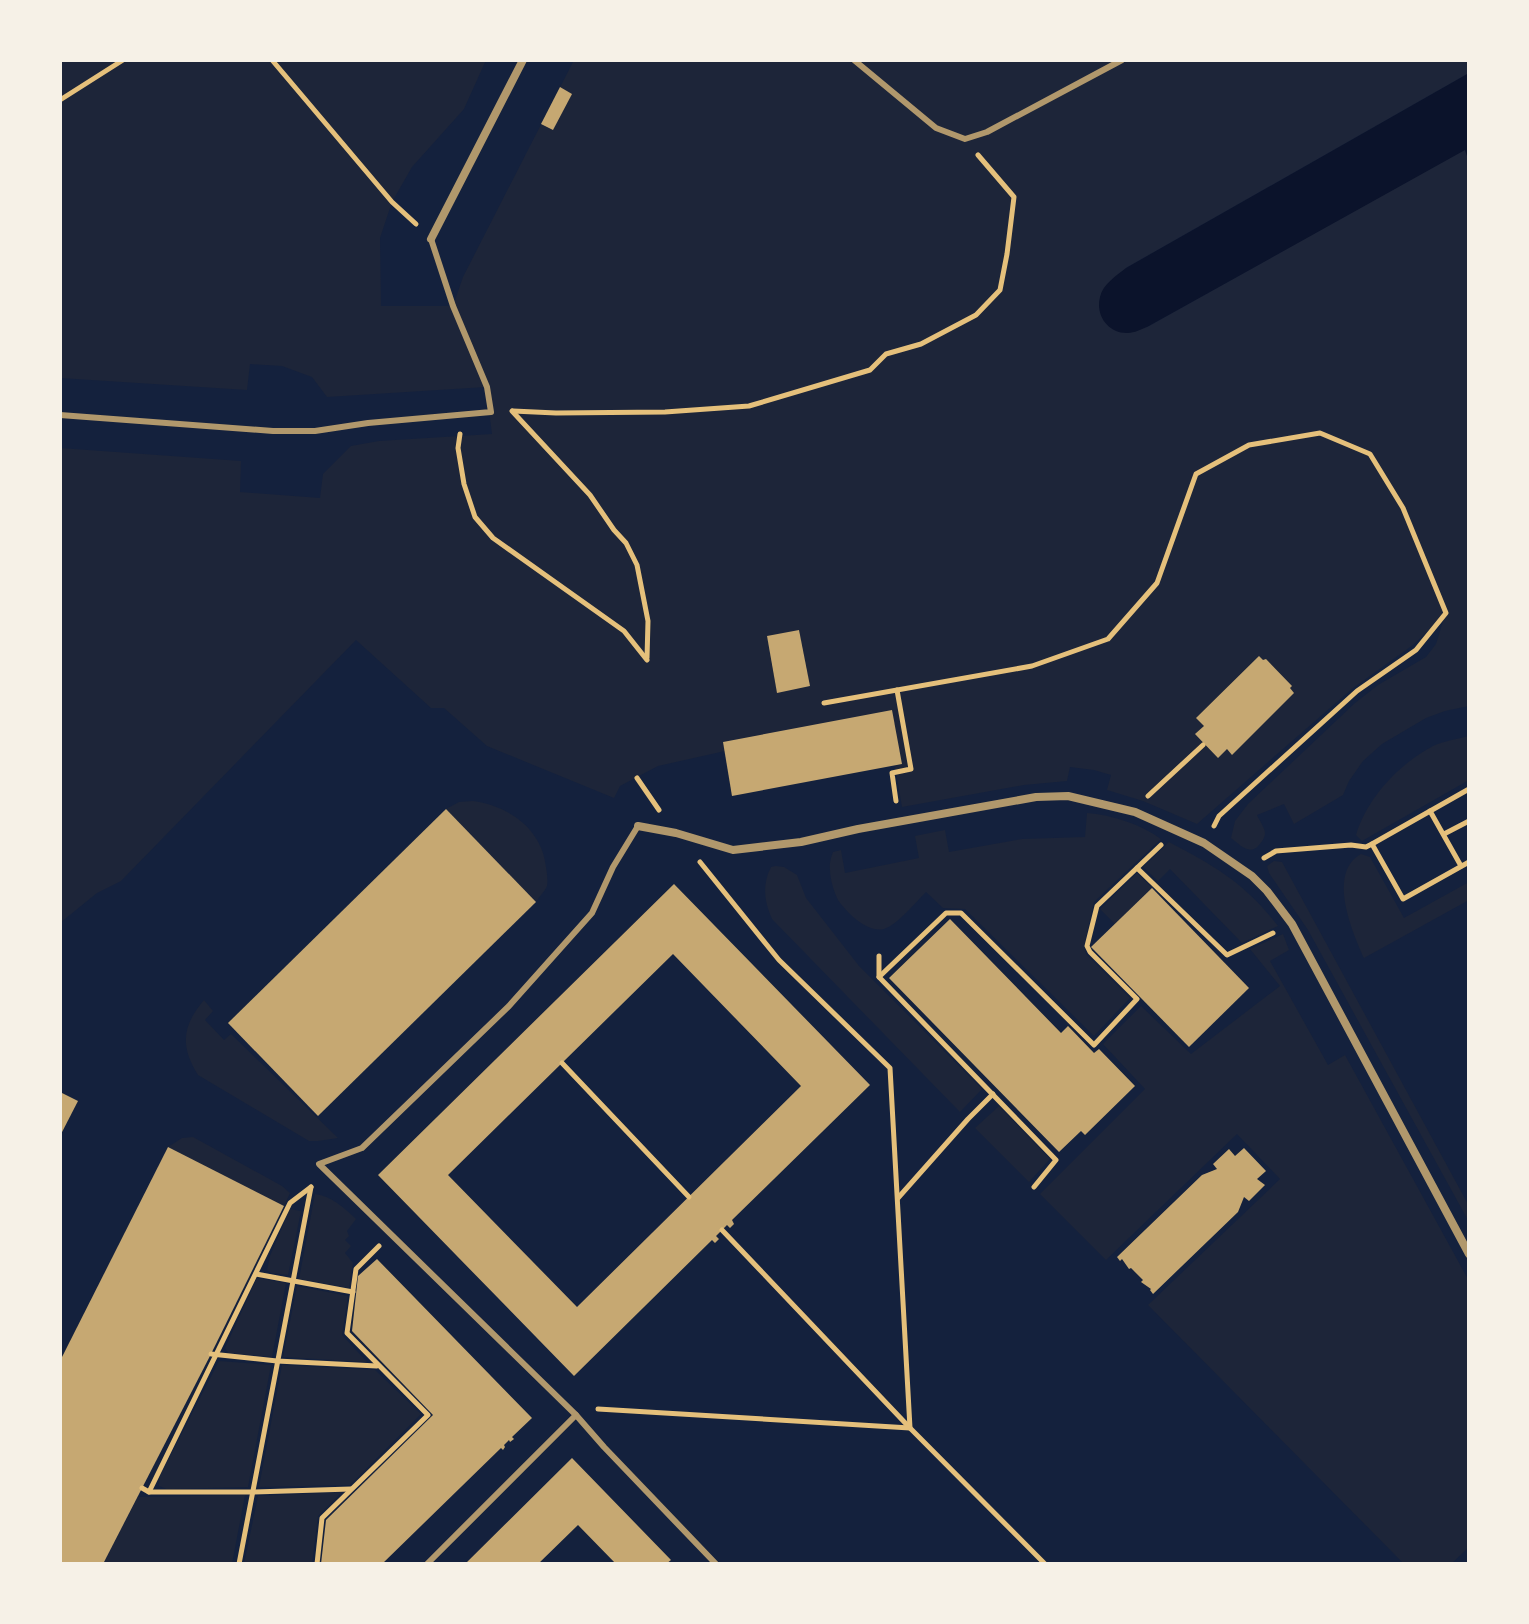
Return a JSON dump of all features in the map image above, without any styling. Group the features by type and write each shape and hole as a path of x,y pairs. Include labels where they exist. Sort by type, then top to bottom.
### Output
{"street":[{"path":"431,239 523,60"},
{"path":"638,826 676,833 733,850 801,842 1036,797 1068,796 1135,812 1204,843 1249,873 1292,924 1469,1254"}],"lane":[{"path":"854,60 936,128 965,139 987,132 1122,60"},
{"path":"60,415 273,431 315,431 491,412 487,387 453,306 431,239"},
{"path":"638,826 613,867 592,913 509,1006 362,1148 319,1164 576,1415 716,1564"},
{"path":"427,1564 576,1415"}],"path":[{"path":"60,100 123,60"},
{"path":"272,60 392,202 431,239"},
{"path":"491,412 665,412 749,406 870,370 886,354 921,344 976,315 1000,290 1014,197 965,139"},
{"path":"464,414 458,448 464,484 475,517 493,538 624,631 647,660 648,621 637,565 626,543 590,495 513,411"},
{"path":"824,703 1032,666 1108,639 1157,583 1196,474 1249,445 1320,433 1370,454 1403,508 1446,613 1416,650 1357,691 1219,816 1204,843"},
{"path":"892,773 911,769 897,690"},
{"path":"1135,812 1150,792 1203,745"},
{"path":"1249,873 1258,862 1276,851 1351,845 1366,847 1469,789"},
{"path":"1430,811 1461,866"},
{"path":"1444,834 1469,821"},
{"path":"879,977 946,913 961,913 1094,1045 1137,999 1087,946 1097,906 1176,830"},
{"path":"676,833 779,960 890,1068 910,1428"},
{"path":"1372,844 1403,899 1469,862"},
{"path":"1137,868 1227,955 1292,924"},
{"path":"879,956 879,977 1056,1160 1034,1187"},
{"path":"562,1063 689,1197"},
{"path":"898,1198 993,1094"},
{"path":"239,1564 311,1187"},
{"path":"149,1492 290,1203"},
{"path":"722,1230 910,1428 1045,1564"},
{"path":"317,1564 322,1518 428,1415 347,1333 356,1269 391,1234"},
{"path":"256,1274 353,1292"},
{"path":"214,1355 379,1366"},
{"path":"576,1415 601,1408 910,1428"},
{"path":"142,1488 149,1492 351,1489"}],"shaded area":[{"path":"60,60 486,60 464,109 412,167 392,202 380,238 381,306 453,306 463,277 574,60 1469,60 1469,73 1126,268 1147,327 1465,149 1469,162 1469,706 1426,718 1382,744 1363,761 1343,795 1294,824 1284,804 1257,815 1265,833 1252,850 1231,838 1235,821 1248,804 1355,703 1378,685 1426,657 1436,644 1445,615 1413,645 1353,688 1197,824 1143,801 1107,790 1111,775 1070,767 1067,781 1024,785 902,807 895,766 902,764 892,710 723,742 725,751 658,766 620,786 614,798 487,746 444,708 431,708 356,640 121,881 97,893 60,923 60,448 241,461 240,492 320,498 323,474 351,446 379,441 492,434 486,387 327,397 312,377 282,366 250,364 247,390 60,378","holes":["799,630 810,686 777,692 767,637"]},
{"path":"1469,73 1469,162 1465,150 1147,327 1121,333 1105,322 1099,304 1102,292 1126,268"},
{"path":"1469,736 1469,780 1362,841 1356,835 1376,795 1408,762 1433,746"},
{"path":"473,801 511,814 538,841 547,882 536,902 446,809 459,802"},
{"path":"1087,813 1126,821 1161,839 1094,902 1084,946 1086,954 1130,998 1094,1036 965,909 943,908 926,892 895,923 884,929 871,928 852,916 838,900 832,885 830,865 833,852 841,850 845,873 919,858 915,836 945,830 949,852 1022,839 1085,837"},
{"path":"1169,842 1242,887 1278,926 1242,943 1170,869 1158,881 1143,867"},
{"path":"1361,854 1370,857 1404,918 1469,882 1469,900 1364,958 1349,918 1344,888 1345,874"},
{"path":"1274,861 1282,862 1469,1206 1469,1222 1308,930 1269,873 1267,866"},
{"path":"776,866 797,875 806,898 859,966 982,1089 960,1112 772,919 765,887 771,867"},
{"path":"1137,873 1152,888 1115,924 1100,909"},
{"path":"1283,934 1289,950 1270,961 1328,1065 1345,1055 1469,1281 1469,1547 1451,1564 1404,1564 1148,1305 1280,1179 1237,1134 1106,1260 1040,1194 1145,1089 1103,1044 1141,1006 1191,1054 1280,986 1250,949"},
{"path":"204,1000 213,1011 205,1020 224,1040 231,1034 338,1138 309,1141 198,1075 188,1055 186,1036 191,1019"},
{"path":"999,1106 1050,1159 1029,1182 975,1128"},
{"path":"193,1137 282,1186 290,1193 284,1206 168,1147 182,1138"},
{"path":"315,1194 332,1200 356,1219 347,1231 349,1236 345,1240 351,1246 345,1253 353,1263 349,1288 299,1279"},
{"path":"290,1209 301,1211 288,1275 271,1273 267,1270 270,1256"},
{"path":"257,1278 286,1283 272,1357 228,1353 225,1348"},
{"path":"297,1286 348,1296 342,1335 367,1362 283,1357"},
{"path":"219,1361 271,1365 248,1487 167,1489 159,1486 160,1476"},
{"path":"282,1365 375,1370 421,1414 350,1485 259,1487"},
{"path":"342,1492 318,1516 312,1564 244,1564 258,1496"},
{"path":"245,1495 232,1564 103,1564 138,1497"}],"building":[{"path":"560,87 572,94 553,130 541,124"},
{"path":"799,630 810,686 777,693 767,636"},
{"path":"1259,656 1266,659 1292,686 1290,688 1294,693 1232,755 1227,749 1218,758 1195,734 1204,726 1196,718"},
{"path":"892,710 902,764 732,796 723,742"},
{"path":"446,809 536,902 318,1116 228,1023"},
{"path":"674,884 870,1085 732,1220 734,1224 730,1228 727,1225 716,1236 719,1239 715,1243 712,1240 574,1376 378,1175","holes":["673,954 801,1086 577,1307 448,1175"]},
{"path":"1152,888 1249,988 1189,1047 1091,947"},
{"path":"950,919 1061,1033 1068,1026 1094,1053 1099,1049 1135,1086 1085,1135 1081,1131 1059,1152 889,978"},
{"path":"60,1092 78,1101 60,1136"},
{"path":"168,1147 284,1206 103,1564 60,1564 60,1361"},
{"path":"1244,1148 1266,1171 1257,1179 1265,1185 1249,1201 1244,1197 1238,1212 1153,1294 1141,1282 1143,1280 1117,1257 1202,1175 1217,1169 1213,1164 1229,1149 1235,1156"},
{"path":"377,1259 532,1418 512,1437 514,1439 504,1445 503,1450 501,1448 382,1564 321,1564 326,1520 433,1415 352,1331 358,1276"},
{"path":"572,1458 671,1560 666,1564 616,1564 578,1525 538,1564 465,1564"}]}
